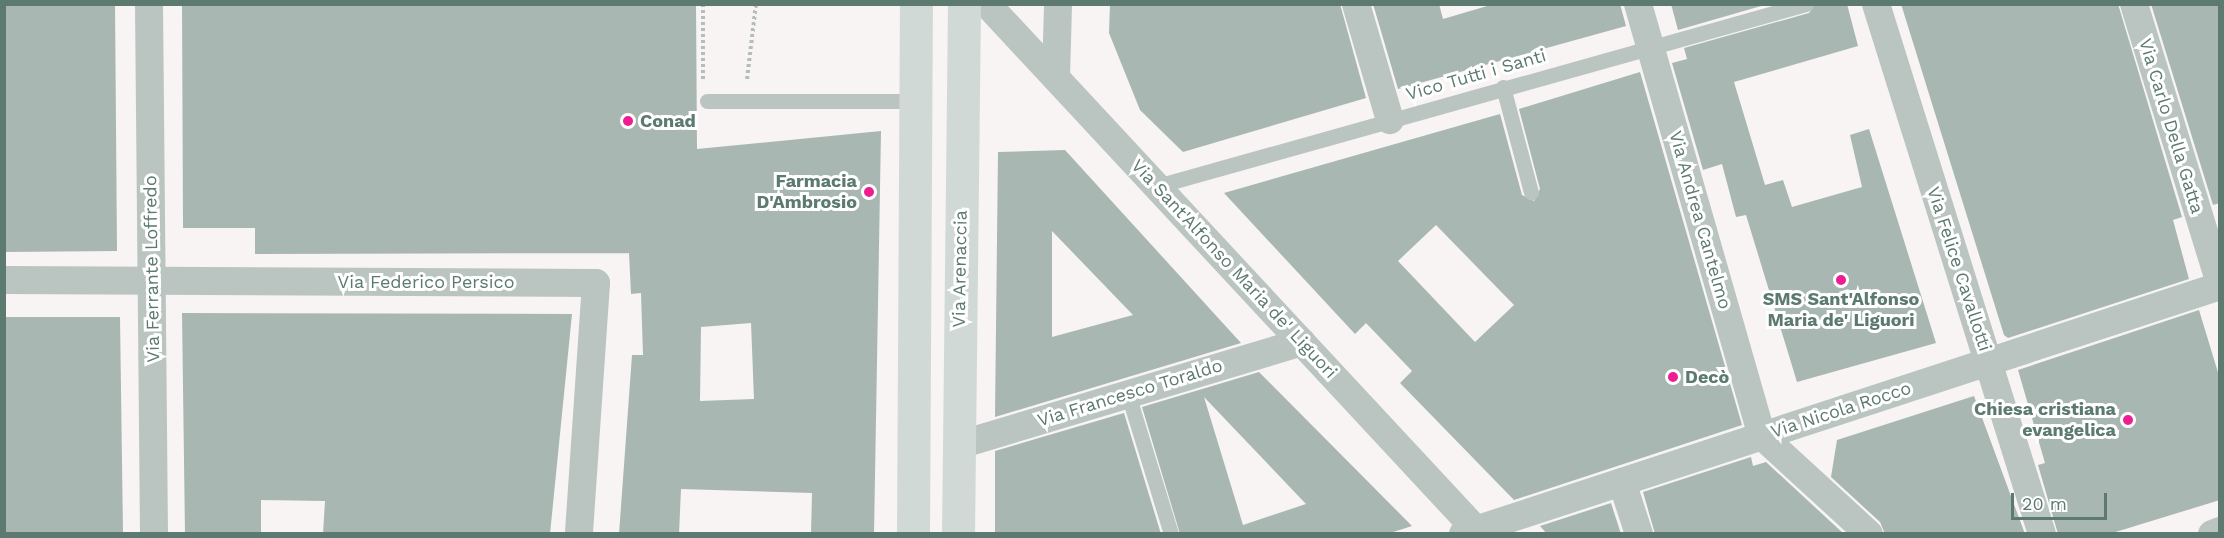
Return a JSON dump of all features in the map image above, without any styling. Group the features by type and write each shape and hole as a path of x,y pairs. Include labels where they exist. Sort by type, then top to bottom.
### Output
{"main road":[{"path":"913,534 916,4"},
{"name":"Via Arenaccia","path":"958,534 964,4"}],"street":[{"name":"Via Ferrante Loffredo","path":"149,4 154,534"},
{"name":"Via Sant'Alfonso Maria de' Liguori","path":"987,4 1302,342 1473,532"},
{"path":"1356,4 1390,120"},
{"name":"Via Andrea Cantelmo","path":"1638,4 1762,436"},
{"name":"Via Felice Cavallotti","path":"1876,4 2042,534"},
{"name":"Via Carlo Della Gatta","path":"2134,4 2220,285"},
{"path":"1011,30 1057,9 1056,77"},
{"name":"Via Federico Persico","path":"4,280 596,283 579,534"},
{"name":"Via Nicola Rocco","path":"1473,532 2220,285"},
{"name":"Via Francesco Toraldo","path":"959,445 1302,342"},
{"path":"1762,436 1869,534"},
{"path":"1622,482 1639,534"},
{"path":"2212,534 2220,531"}],"lane":[{"name":"Vico Tutti i Santi","path":"1157,186 1650,45 1681,42 1806,4"},
{"path":"1503,87 1531,192"},
{"path":"707,101 914,101"},
{"path":"1128,394 1171,534"}],"path":[{"path":"703,4 703,79"},
{"path":"747,82 756,4"}],"building":[{"path":"4,4 115,4 117,251 4,252"},
{"path":"182,4 696,4 697,149 881,131 874,534 811,534 812,493 681,489 679,534 619,534 632,355 643,355 641,293 631,294 629,253 255,254 255,228 183,228","holes":["751,323 754,399 700,401 701,327"]},
{"path":"1110,4 1340,4 1366,98 1183,152 1140,110 1109,33"},
{"path":"1373,4 1439,4 1443,19 1494,4 1620,4 1626,26 1398,89"},
{"path":"1671,4 1768,4 1678,30"},
{"name":"SMS Sant'Alfonso Maria de' Liguori","path":"1815,4 1847,4 1858,46 1734,82 1765,185 1783,180 1792,207 1862,187 1850,135 1869,129 1936,343 1797,382 1746,215 1736,217 1722,164 1703,170 1672,63 1687,59 1684,48 1809,13"},
{"path":"1901,4 2118,4 2182,217 2173,220 2189,279 2008,338 2004,335"},
{"path":"2151,4 2220,4 2220,203 2213,205"},
{"path":"1640,72 1742,425 1514,500 1400,383 1412,371 1366,323 1355,334 1224,193 1500,114 1522,195 1534,201 1540,189 1519,109","holes":["1436,225 1514,305 1475,342 1398,261"]},
{"path":"1065,150 1241,343 995,417 998,152","holes":["1052,231 1133,315 1052,337"]},
{"path":"2199,310 2220,379 2220,500 2109,534 2058,534 2038,465 2045,463 2018,370"},
{"path":"182,313 572,314 550,534 323,534 325,501 261,500 261,534 185,534"},
{"path":"4,317 120,317 123,534 4,534"},
{"path":"1259,372 1412,526 1387,534 1180,534 1142,407","holes":["1204,397 1306,504 1243,525"]},
{"path":"1974,396 2025,534 1885,534 1880,522 1831,477 1837,440"},
{"path":"1124,413 1161,534 995,534 995,451"},
{"path":"1751,457 1753,466 1766,462 1844,534 1655,534 1643,492"},
{"path":"1611,503 1621,534 1547,534 1540,526"}],"place":[{"name":"Conad","path":"628,121"},
{"name":"Farmacia D'Ambrosio","path":"869,192"},
{"name":"SMS Sant'Alfonso Maria de' Liguori","path":"1841,280"},
{"name":"Decò","path":"1673,377"},
{"name":"Chiesa cristiana evangelica","path":"2128,420"}]}
